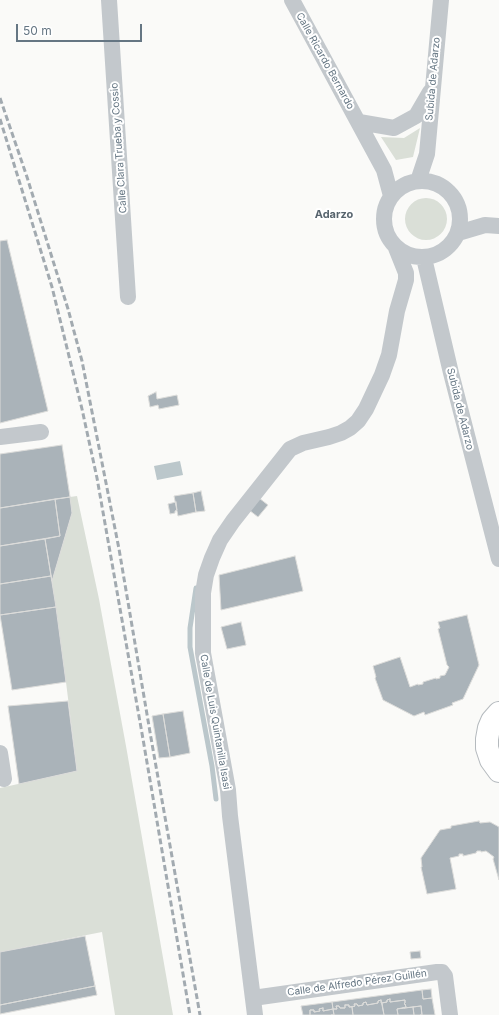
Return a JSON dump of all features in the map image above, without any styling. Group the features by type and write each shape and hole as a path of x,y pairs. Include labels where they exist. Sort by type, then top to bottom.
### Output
{"main road":[{"path":"499,713 492,721 487,739 487,748 491,760 499,770"}],"street":[{"name":"Calle Clara Trueba y Cossio","path":"109,0 128,297"},
{"name":"Calle Ricardo Bernardo","path":"292,0 384,170 391,196"},
{"name":"Subida de Adarzo","path":"412,183 427,154 440,0"},
{"path":"359,122 394,128 416,116 432,89"},
{"path":"427,154 437,184"},
{"path":"384,170 412,183"},
{"path":"428,181 437,184 447,190 455,199 459,210 460,222 458,233 453,242 445,250 435,256 414,258 404,254 388,239 384,229 384,212 391,196 412,183 428,181"},
{"path":"459,210 492,226"},
{"path":"458,233 492,226"},
{"name":"Calle de Luis Quintanilla Isasi","path":"255,1015 228,790 203,653 203,593 206,575 220,540 233,521 290,449 303,443 341,433 358,421 366,409 382,375 389,355 397,311 406,280 406,273 396,248"},
{"name":"Subida de Adarzo","path":"424,258 451,373 499,559"},
{"path":"0,437 41,432"},
{"path":"0,753 4,779"},
{"name":"Calle de Alfredo Pérez Guillén","path":"253,998 442,972 445,976 450,1015"}],"shaded area":[{"path":"420,128 413,157 396,160 381,137 404,138"},
{"path":"422,198 430,198 441,204 447,215 447,223 441,234 430,240 422,240 411,234 405,223 405,215 411,204"},
{"path":"180,461 183,475 157,480 154,466"},
{"path":"77,496 99,599 173,1015 115,1015 102,932 0,952 0,788 77,771 52,581 72,513 70,497"}],"building":[{"path":"7,240 48,411 0,423 0,241"},
{"path":"156,392 157,399 177,395 179,405 159,409 158,405 150,407 148,396"},
{"path":"62,445 70,497 0,508 0,454"},
{"path":"201,491 205,511 196,512 193,493"},
{"path":"193,493 196,512 178,516 174,496"},
{"path":"70,497 72,513 52,581 45,539 60,536 55,499"},
{"path":"259,498 268,505 258,517 249,510"},
{"path":"55,499 60,536 0,546 0,508"},
{"path":"176,502 177,510 175,513 170,514 168,504"},
{"path":"45,539 51,576 0,584 0,546"},
{"path":"295,556 303,591 221,610 219,575"},
{"path":"51,576 56,607 0,615 0,584"},
{"path":"56,607 66,682 12,690 0,615"},
{"path":"467,615 479,665 463,699 452,703 453,705 425,715 424,712 414,716 383,700 375,678 373,666 400,657 410,687 440,678 440,676 445,675 449,667 447,665 438,629 440,628 438,622"},
{"path":"241,622 246,645 227,649 221,627"},
{"path":"68,701 77,771 19,784 8,706"},
{"path":"183,711 190,753 170,757 163,714"},
{"path":"163,714 170,757 159,758 152,716"},
{"path":"479,821 480,823 490,822 499,827 499,880 493,859 494,857 486,851 477,851 476,853 463,856 463,854 459,854 459,856 450,858 456,889 427,894 421,867 421,858 440,830 451,828 451,826"},
{"path":"85,936 95,986 0,1005 0,952"},
{"path":"420,951 421,958 411,959 410,952"},
{"path":"95,986 97,995 0,1014 0,1005"},
{"path":"431,989 432,998 423,999 422,990"},
{"path":"422,990 423,999 432,998 435,1015 422,1015 421,1006 404,1008 406,1007 404,1004 405,1000 390,1002 390,999 387,1000 387,1002 381,1003 381,1000 378,1001 378,1003 367,1005 366,1002 363,1003 363,1005 358,1006 357,1004 349,1007 349,1005 345,1005 345,1008 336,1006 337,1009 333,1009 332,1002"},
{"path":"390,999 390,1002 405,1000 404,1004 406,1007 397,1009 398,1015 384,1015 382,1003 387,1002 387,1000"},
{"path":"381,1000 384,1015 353,1015 352,1007 355,1006 354,1004 357,1004 358,1006 363,1005 363,1003 366,1002 367,1005 378,1003 378,1001"},
{"path":"332,1002 333,1009 323,1011 323,1008 319,1009 320,1011 314,1012 314,1010 310,1010 310,1015 303,1015 301,1006"},
{"path":"345,1005 349,1005 349,1007 352,1007 353,1015 334,1015 333,1009 337,1009 336,1006 345,1008"},
{"path":"421,1006 422,1015 414,1015 413,1007"},
{"path":"413,1007 414,1015 398,1015 397,1009"},
{"path":"323,1008 323,1011 333,1009 334,1015 310,1015 310,1010 314,1010 314,1012 320,1011 319,1009"}],"waterway":[{"path":"196,588 190,628 190,647 212,766 216,799"}],"railway":[{"path":"0,98 27,177 68,309 82,361 119,549 200,1015"},
{"path":"0,119 52,287 82,409 97,478 190,1015"}],"district":[{"name":"Adarzo","path":"334,215"}]}
